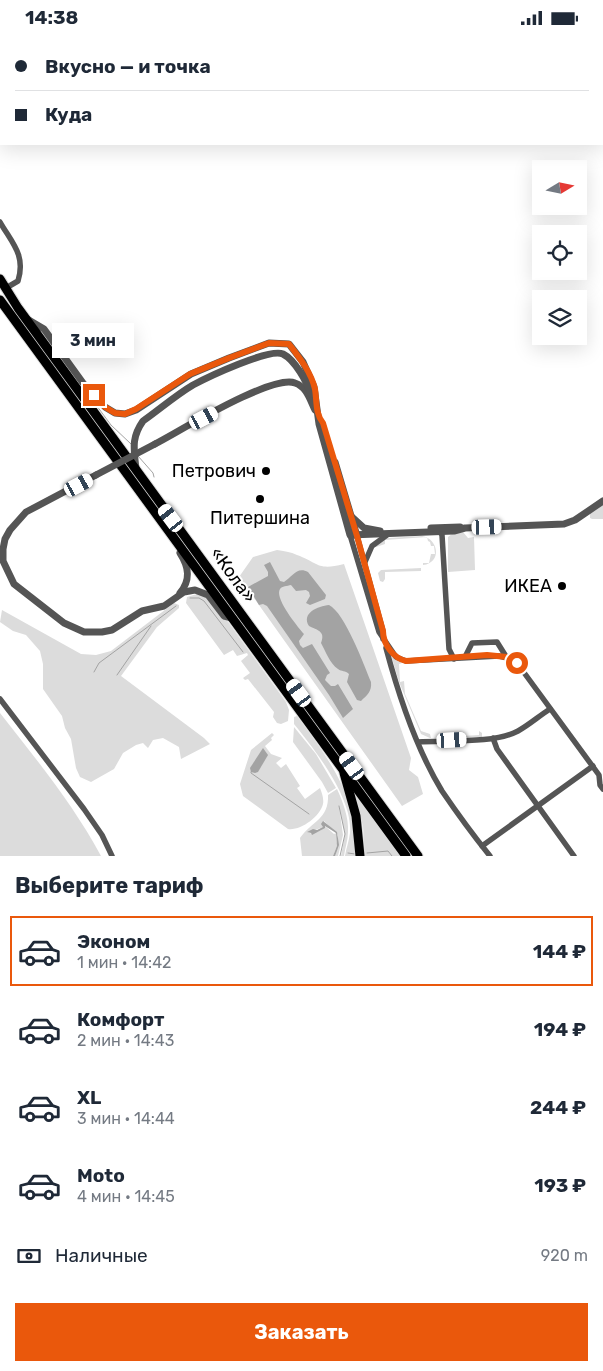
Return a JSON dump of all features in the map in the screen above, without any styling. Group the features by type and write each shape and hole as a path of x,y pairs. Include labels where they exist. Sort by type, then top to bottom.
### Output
{"main road":[{"name":"«Кола»","path":"0,279 25,317 418,856"},
{"name":"«Кола»","path":"0,300 406,856"},
{"path":"343,768 356,816 360,856"}],"street":[{"path":"0,222 18,250 21,262 18,281 6,289"},
{"path":"25,317 44,329 83,383 105,407 115,413 125,414 136,409 190,374 269,343 289,344 303,362 314,387 318,416"},
{"path":"136,469 133,443 138,428 143,421 193,385 226,369 269,353 283,354 297,367 309,386 353,534 379,632 392,653 400,660 454,659 487,655 507,657 517,663 593,766 599,775 600,785 603,789"},
{"path":"232,618 224,615 210,597 201,591 189,591 164,605 142,611 112,630 93,633 75,629 64,623 19,589 9,577 3,561 5,539 18,520 26,513 96,475 252,392 276,383 296,383 305,389 323,423 350,514 353,534 364,562 396,686 418,742 442,790 490,856"},
{"path":"443,541 446,535 452,531 465,528 564,524 574,520 603,501"},
{"path":"350,514 364,528 380,531"},
{"path":"353,534 387,535 453,526 465,528"},
{"path":"165,527 166,533 185,560 188,569 186,584 176,597"},
{"path":"353,534 439,529 452,531"},
{"path":"439,529 443,541 449,649 454,659"},
{"path":"364,562 372,546 387,535"},
{"path":"466,657 472,643 497,641 507,657"},
{"path":"0,699 84,809 102,835 112,856"},
{"path":"418,742 493,738 516,732 550,709"},
{"path":"493,738 497,749 574,856"},
{"path":"482,846 593,766"}],"shaded area":[{"path":"603,504 603,519 590,518 590,513"},
{"path":"463,532 468,538 474,537 475,570 448,572 448,537 452,534"},
{"path":"425,537 385,540 385,544 374,546 388,538"},
{"path":"427,538 435,546 436,556 429,563 431,554 435,554 434,546 431,546"},
{"path":"277,550 295,554 323,566 344,564 411,758 409,770 418,777 423,794 402,806 239,577 253,557"},
{"path":"270,562 280,581 284,582 301,570 308,572 326,595 325,599 310,605 306,603 310,596 306,590 296,591 291,585 281,588 279,593 283,605 304,634 299,641 300,645 303,648 312,644 330,673 325,680 331,686 338,684 353,709 343,718 267,606 259,605 248,587 268,576 264,565"},
{"path":"421,568 421,571 385,572 383,582 380,581 378,573 381,570"},
{"path":"197,594 203,595 218,608 286,702 289,710 288,721 281,724 277,723 273,717 274,712 248,679 245,680 243,678 250,673 241,661 248,655 247,653 237,656 233,650 224,655 186,603 187,597"},
{"path":"174,603 179,605 179,608 157,627 121,676 210,744 181,759 179,747 163,738 153,740 148,748 143,743 123,753 114,769 91,782 80,777 76,768 71,739 65,728 62,716 43,689 43,664 40,651 26,635 13,631 0,622 2,610 81,654 96,655 111,651"},
{"path":"329,605 335,610 347,628 371,682 370,691 361,701 357,700 347,682 349,674 335,667 328,657 321,643 322,633 309,626 307,621 307,617 312,611"},
{"path":"391,655 402,663 399,664 400,682 404,681 405,694 421,731 430,734 431,738 421,734 399,682"},
{"path":"0,713 66,800 101,856 0,856"},
{"path":"297,716 332,765 345,791 354,821 357,856 345,856 350,833 345,805 331,775 294,724 294,717"},
{"path":"294,727 316,754 336,788 328,793 293,742"},
{"path":"479,731 482,733 482,737 431,738 479,735"},
{"path":"272,733 274,735 271,738 272,740 265,746 271,754 282,758 276,763 281,768 286,764 300,786 297,788 305,799 320,788 322,794 323,804 318,814 298,828 288,829 243,796 240,784 251,750"},
{"path":"263,748 268,755 258,772 251,772 250,768"},
{"path":"337,789 348,821 348,838 344,856 341,856 345,834 339,806 343,835 338,856 335,856 336,848 333,856 302,856 300,838 323,815 328,803 328,795","holes":["324,821 336,833 334,834 324,827","324,827 312,834 308,832"]},
{"path":"354,794 357,794 402,856 365,856 363,826"},
{"path":"323,821 337,832 339,845 335,856 333,856 337,846 336,833 325,826 325,828 312,835 307,832 323,827 321,824"}],"waterway":[{"path":"85,390 111,425 131,444"},
{"path":"138,456 153,473 154,477"},
{"path":"190,598 199,598 204,601 243,652"},
{"path":"94,672 99,663 176,606"},
{"path":"117,675 151,626"},
{"path":"251,772 309,814"},
{"path":"339,806 345,834 340,856"},
{"path":"367,853 388,851 392,856"},
{"path":"348,853 355,854"}],"place":[{"name":"Петрович","path":"266,471"},
{"name":"Питершина","path":"260,499"},
{"name":"ИКЕА","path":"562,586"}],"route":[{"path":"94,395 105,407 115,413 125,414 136,409 190,374 269,343 289,344 303,362 314,387 318,416 323,423 357,536 383,637 392,653 400,660 406,661 454,659 487,655 507,657 517,663"}]}
